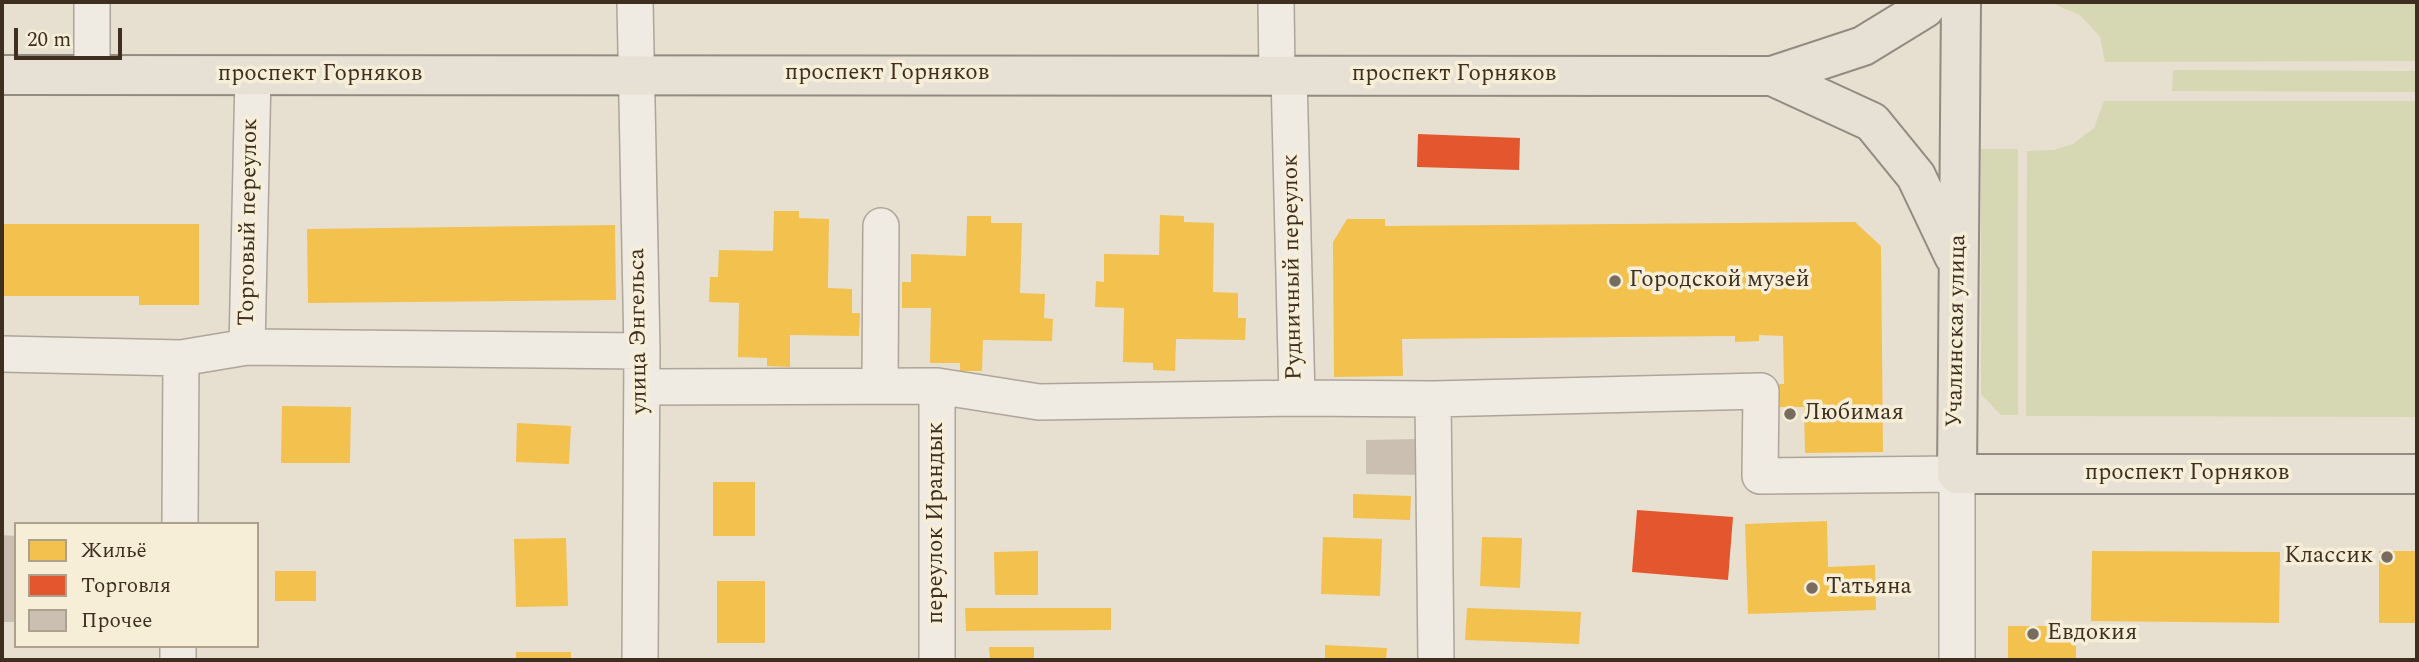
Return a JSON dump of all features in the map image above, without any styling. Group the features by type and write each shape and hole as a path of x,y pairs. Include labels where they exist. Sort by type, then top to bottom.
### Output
{"main road":[{"path":"1772,76 1863,46 1925,8 1928,2"},
{"name":"Учалинская улица","path":"1957,474 1961,2"},
{"name":"проспект Горняков","path":"2,75 1772,76"},
{"path":"1772,76 1872,122 1916,176 1959,266"},
{"name":"проспект Горняков","path":"1957,474 2417,474"}],"street":[{"path":"92,2 92,74"},
{"name":"улица Энгельса","path":"635,2 642,351 640,660"},
{"name":"Рудничный переулок","path":"1276,2 1283,74 1297,398 1433,399 1761,391 1760,477 1957,474"},
{"name":"Торговый переулок","path":"2,354 181,358 247,346 253,75"},
{"path":"880,386 881,226"},
{"path":"247,346 642,351"},
{"path":"180,522 181,358"},
{"path":"642,387 937,386 1039,402 1297,398"},
{"name":"переулок Ирандык","path":"937,386 937,660"},
{"path":"1433,399 1436,660"},
{"name":"Учалинская улица","path":"1957,474 1957,660"}],"green space":[{"path":"2027,2 2417,2 2417,61 2105,62 2100,37 2080,15 2054,4"},
{"path":"2173,70 2417,71 2417,92 2172,91"},
{"path":"2104,101 2417,101 2417,417 2026,416 2027,151 2054,150 2073,144 2094,128"},
{"path":"1981,149 2018,149 2018,415 2001,415 1981,394"}],"building: Жильё":[{"path":"774,211 799,211 799,218 829,219 828,288 852,289 852,313 860,313 859,336 790,335 790,367 767,366 767,358 738,357 739,303 709,302 710,277 718,277 719,250 773,251"},
{"path":"1160,215 1184,216 1184,222 1214,223 1213,292 1238,293 1238,318 1246,318 1245,340 1176,339 1175,371 1153,370 1153,363 1123,362 1124,308 1095,307 1096,281 1104,282 1104,254 1159,255"},
{"path":"967,216 991,216 991,223 1022,223 1020,293 1045,294 1044,318 1053,319 1052,341 983,340 982,371 960,371 960,363 930,363 931,308 902,308 902,282 911,282 911,254 966,256"},
{"path":"1347,219 1385,219 1385,226 1855,222 1881,246 1883,452 1805,453 1804,407 1780,407 1779,384 1784,384 1783,336 1759,335 1759,341 1735,342 1735,336 1402,339 1403,376 1334,377 1333,242"},
{"path":"2,224 199,224 199,305 139,305 139,296 2,296"},
{"path":"615,225 616,300 308,303 307,229"},
{"path":"282,406 351,407 350,463 281,463"},
{"path":"517,423 571,426 569,464 516,462"},
{"path":"713,482 755,482 755,536 713,536"},
{"path":"1353,494 1411,496 1410,520 1353,518"},
{"name":"Татьяна","path":"1827,521 1828,567 1875,565 1876,610 1748,614 1745,524"},
{"path":"1323,537 1382,539 1380,596 1321,594"},
{"path":"1482,537 1522,538 1520,588 1480,586"},
{"path":"566,538 568,606 516,607 514,539"},
{"path":"1038,551 1038,595 995,595 994,552"},
{"path":"2092,551 2280,552 2279,623 2091,621"},
{"path":"2379,551 2417,551 2417,623 2379,623"},
{"path":"275,571 316,571 316,601 275,601"},
{"path":"717,581 765,581 765,643 717,643"},
{"path":"965,608 1111,608 1111,630 966,631"},
{"path":"1467,608 1581,612 1579,644 1465,640"},
{"path":"2008,626 2076,626 2076,660 2008,660"},
{"path":"1325,645 1387,648 1386,660 1325,660"},
{"path":"989,647 1034,647 1034,660 990,660"},
{"path":"516,652 571,652 571,660 516,660"}],"building: Торговля":[{"path":"1418,134 1520,138 1519,170 1417,167"},
{"path":"1637,510 1733,517 1728,580 1632,572"}],"building: Прочее":[{"path":"1419,439 1419,475 1366,474 1366,440"},
{"path":"2,535 14,536 14,622 2,622"}],"place":[{"name":"Городской музей","path":"1615,281"},
{"name":"Любимая","path":"1790,414"},
{"name":"Классик","path":"2387,557"},
{"name":"Татьяна","path":"1812,588"},
{"name":"Евдокия","path":"2033,634"}]}
